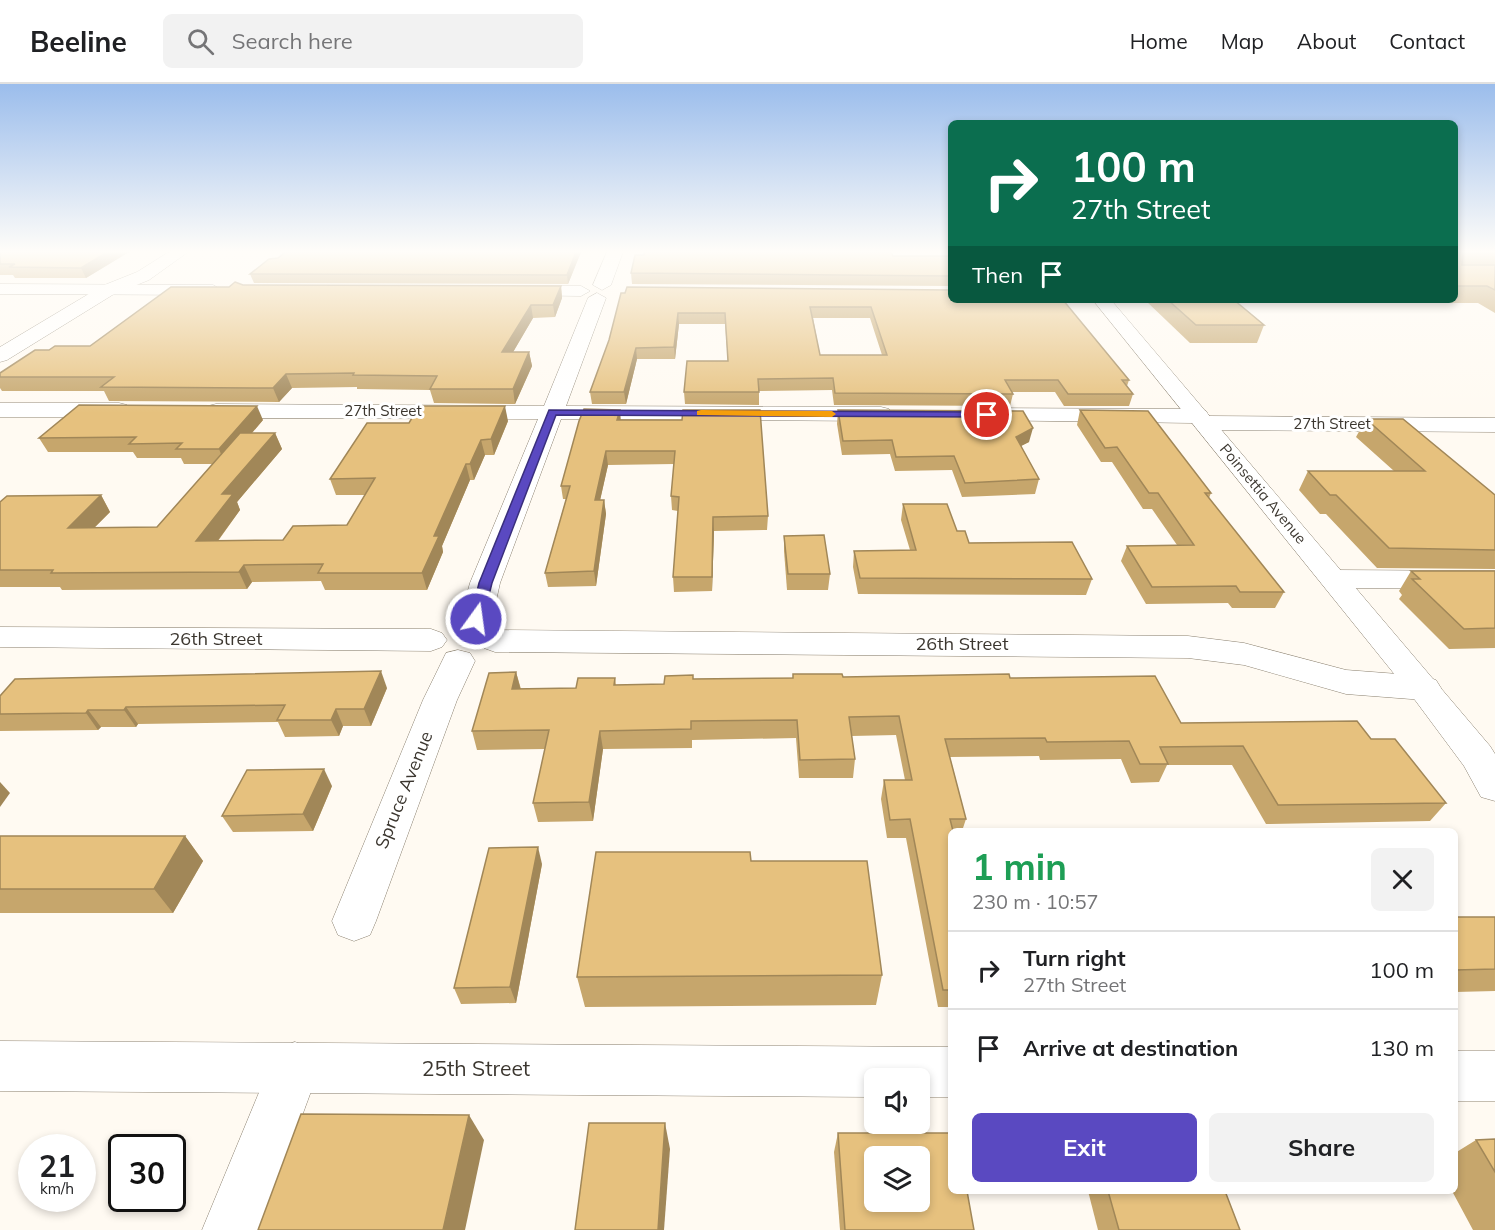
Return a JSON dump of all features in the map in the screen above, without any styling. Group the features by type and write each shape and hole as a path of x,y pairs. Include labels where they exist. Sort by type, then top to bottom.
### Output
{"street":[{"path":"0,356 83,305"},
{"path":"445,650 485,652 485,583 552,412 589,305"},
{"name":"Poinsettia Avenue","path":"1107,305 1424,688 1491,765"},
{"path":"0,410 140,410"},
{"name":"27th Street","path":"199,411 904,414"},
{"name":"27th Street","path":"963,414 1495,425"},
{"path":"1334,579 1495,580"},
{"name":"26th Street","path":"486,630 1179,646 1244,654 1346,682 1424,688"},
{"name":"26th Street","path":"0,637 445,650"},
{"name":"Spruce Avenue","path":"354,921 436,711 445,650"},
{"name":"25th Street","path":"0,1066 948,1072"},
{"path":"231,1230 295,1068"},
{"path":"1458,1076 1495,1076"}],"building":[{"path":"146,305 531,305 502,352 529,352 513,389 430,389 437,376 353,375 354,373 286,374 273,388 101,387 114,377 0,377 0,373 35,350 49,350 55,346 90,346"},
{"path":"618,305 1068,305 1129,380 1122,380 1133,394 1068,394 1058,380 1005,380 1013,394 835,393 833,378 758,379 759,392 684,392 687,361 728,361 725,313 678,313 674,347 636,348 624,392 590,392 609,340","holes":["810,307 871,307 887,355 820,355"]},
{"path":"1174,305 1241,305 1264,325 1196,325"},
{"path":"79,405 257,406 219,449 176,449 182,443 129,444 136,437 39,438"},
{"path":"419,406 505,406 491,439 481,440 470,464 466,464 434,536 439,536 422,573 318,573 323,564 244,565 239,572 51,573 53,570 0,570 0,502 7,496 101,495 68,528 157,527 240,433 275,433 222,494 233,494 196,541 283,540 293,526 347,525 375,478 330,479 367,423 409,423"},
{"path":"584,409 620,410 617,420 682,420 683,410 760,410 768,516 713,517 712,577 673,577 679,497 671,496 675,451 606,451 595,500 604,500 594,571 545,573 570,486 561,486"},
{"path":"838,410 1023,411 1033,428 1016,437 1039,479 965,483 954,456 896,457 892,440 843,441"},
{"path":"1080,410 1148,411 1211,493 1205,493 1284,592 1240,592 1236,586 1152,587 1127,546 1194,545 1158,493 1149,493 1117,447 1105,448"},
{"path":"1366,419 1403,419 1495,495 1495,550 1389,548 1336,495 1330,495 1308,471 1425,471"},
{"path":"903,504 947,504 957,531 965,531 969,543 1072,542 1092,579 860,578 854,551 916,550"},
{"path":"824,535 830,574 788,574 784,536"},
{"path":"1411,571 1495,571 1495,628 1464,629 1412,579 1420,579"},
{"path":"381,671 364,709 336,709 331,720 277,720 285,705 126,707 124,710 88,710 86,713 0,714 0,696 15,679"},
{"path":"516,672 512,689 576,688 578,678 615,678 614,685 664,684 665,676 693,675 693,679 793,678 793,674 842,674 843,677 1009,674 1010,678 1155,676 1181,723 1357,721 1371,739 1395,739 1446,803 1278,805 1243,746 1160,747 1168,764 1140,764 1129,741 1047,742 1045,738 945,739 966,819 950,819 952,828 948,828 948,990 943,990 910,819 890,820 884,780 912,780 899,716 849,717 855,759 800,760 797,720 691,721 691,729 600,731 589,802 533,803 549,730 472,731 489,673"},
{"path":"324,769 303,814 222,816 247,770"},
{"path":"0,836 185,836 154,889 0,889"},
{"path":"538,847 510,987 454,988 489,848"},
{"path":"596,852 750,852 751,861 867,861 882,975 577,977"},
{"path":"1458,917 1495,917 1495,969 1458,970"},
{"path":"301,1114 469,1115 443,1230 258,1230"},
{"path":"589,1123 665,1123 658,1230 575,1230"},
{"path":"838,1133 948,1133 948,1194 968,1194 974,1230 845,1230"},
{"path":"1495,1139 1495,1172 1476,1140"},
{"path":"1109,1194 1226,1194 1240,1230 1119,1230"}],"slow traffic":[{"path":"701,413 832,414"}],"route":[{"path":"476,619 485,583 552,412 987,415"}]}
